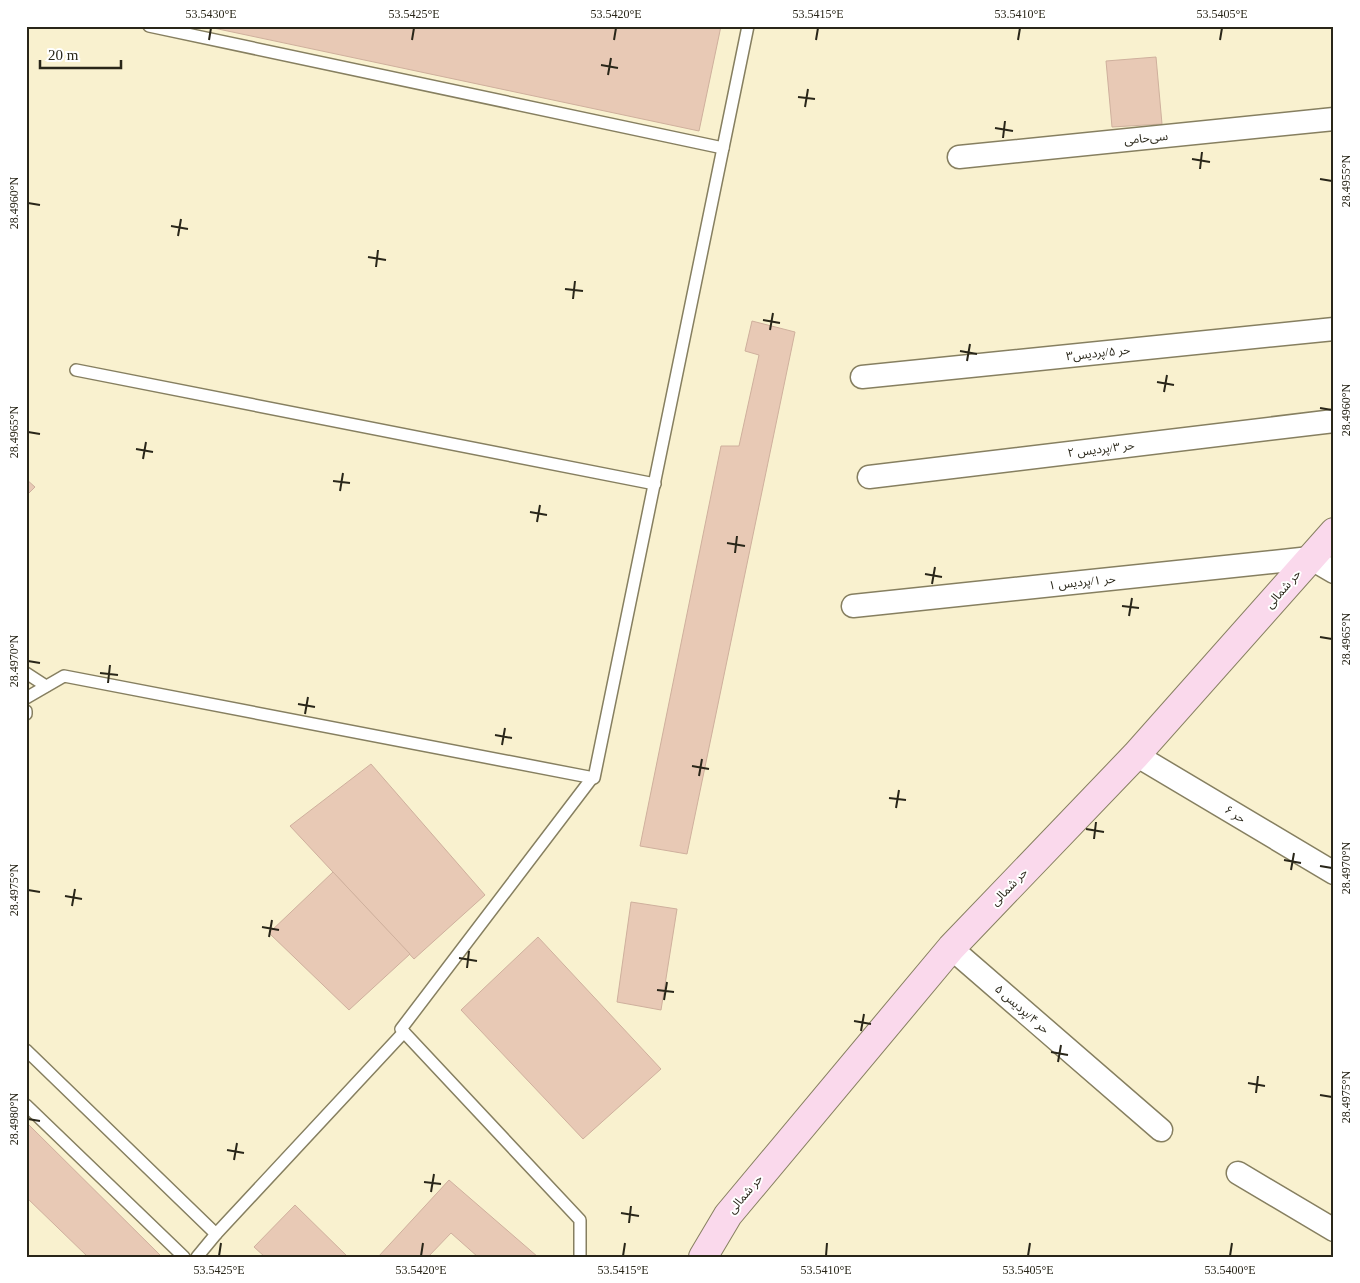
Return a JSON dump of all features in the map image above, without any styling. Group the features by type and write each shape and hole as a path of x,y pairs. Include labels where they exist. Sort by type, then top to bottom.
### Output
{"main road":[{"name":"حر شمالی","path":"703,1257 728,1215 951,948 1136,755 1334,532"}],"street":[{"name":"سی‌حامی","path":"959,157 1334,119"},
{"name":"حر ۵/پردیس۳","path":"862,377 1334,329"},
{"name":"حر ۳/پردیس ۲","path":"869,477 1334,421"},
{"path":"1310,558 1334,572"},
{"name":"حر ۱/پردیس ۱","path":"853,606 1310,558"},
{"name":"حر ۶","path":"1136,755 1334,873"},
{"name":"حر ۴/پردیس ۵","path":"951,948 1161,1130"},
{"path":"1238,1173 1334,1230"}],"lane":[{"path":"149,26 723,148"},
{"path":"580,1257 580,1220 401,1029 592,778 594,778 748,26"},
{"path":"76,370 655,484"},
{"path":"26,673 46,686"},
{"path":"26,698 64,676 592,778"},
{"path":"202,1255 216,1234 404,1032"},
{"path":"26,1050 216,1234"},
{"path":"26,1105 184,1257"}],"building":[{"path":"204,26 721,26 699,131"},
{"path":"1156,57 1162,124 1112,127 1106,61"},
{"path":"752,321 795,332 687,854 640,846 721,446 739,446 759,355 745,351"},
{"path":"26,479 35,487 26,496"},
{"path":"371,764 485,895 414,959 290,826"},
{"path":"333,872 410,954 349,1010 269,933"},
{"path":"631,902 677,909 661,1010 617,1002"},
{"path":"538,937 661,1069 583,1139 461,1010"},
{"path":"29,1125 162,1257 88,1257 26,1197 26,1128"},
{"path":"449,1180 538,1257 478,1257 451,1233 428,1257 378,1257"},
{"path":"295,1205 348,1257 265,1257 254,1247"}]}
